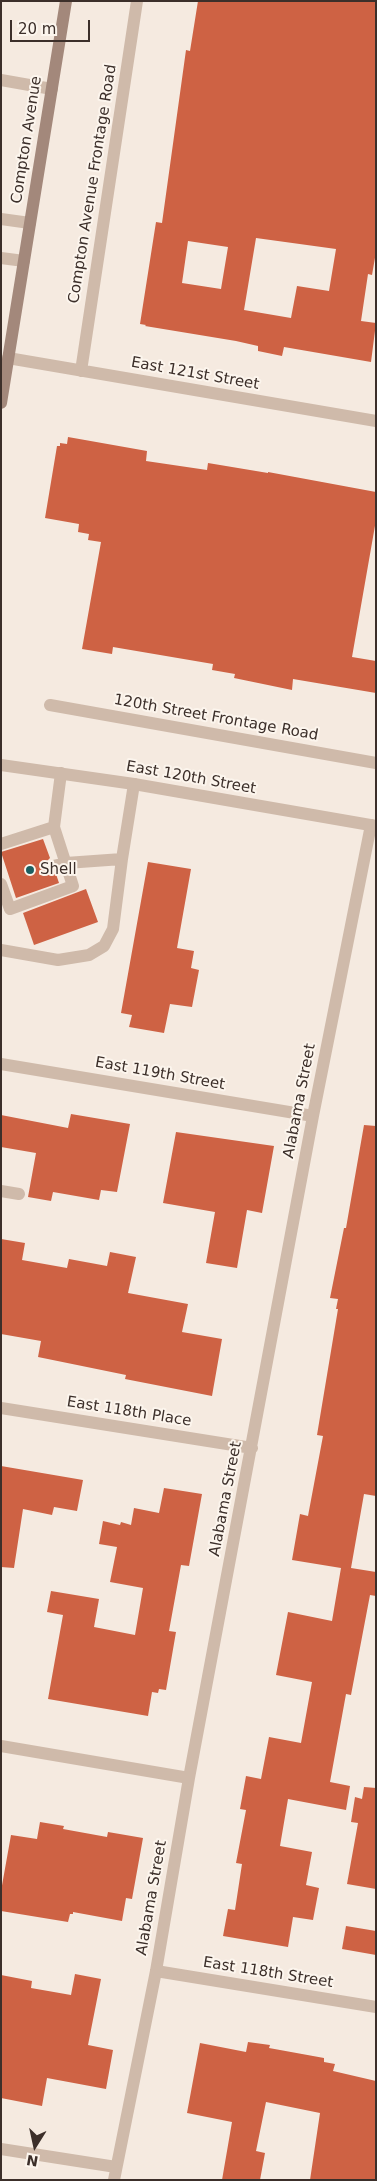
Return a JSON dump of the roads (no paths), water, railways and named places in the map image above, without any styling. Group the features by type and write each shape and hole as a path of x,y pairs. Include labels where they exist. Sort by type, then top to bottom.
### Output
{"main road":[{"name":"Compton Avenue","path":"1,403 66,1"}],"street":[{"name":"Compton Avenue Frontage Road","path":"81,371 137,1"},
{"path":"1,80 52,89"},
{"path":"1,218 30,223"},
{"path":"1,258 24,261"},
{"name":"East 121st Street","path":"8,358 376,421"},
{"name":"120th Street Frontage Road","path":"50,705 376,763"},
{"name":"East 120th Street","path":"1,765 134,784 373,826"},
{"path":"4,881 10,909 73,886 54,827 61,773"},
{"path":"1,950 58,960 89,955 104,946 113,929 134,784"},
{"name":"Alabama Street","path":"115,2173 156,1971 189,1778 314,1116 373,826"},
{"path":"1,844 54,827"},
{"path":"53,866 66,863 122,859"},
{"name":"East 119th Street","path":"1,1064 314,1116"},
{"path":"1,1191 19,1194"},
{"name":"East 118th Place","path":"1,1408 252,1448"},
{"path":"1,1746 189,1778"},
{"name":"East 118th Street","path":"156,1971 376,2007"},
{"path":"1,2149 115,2173"}],"place":[{"name":"Shell","path":"30,870"}]}
